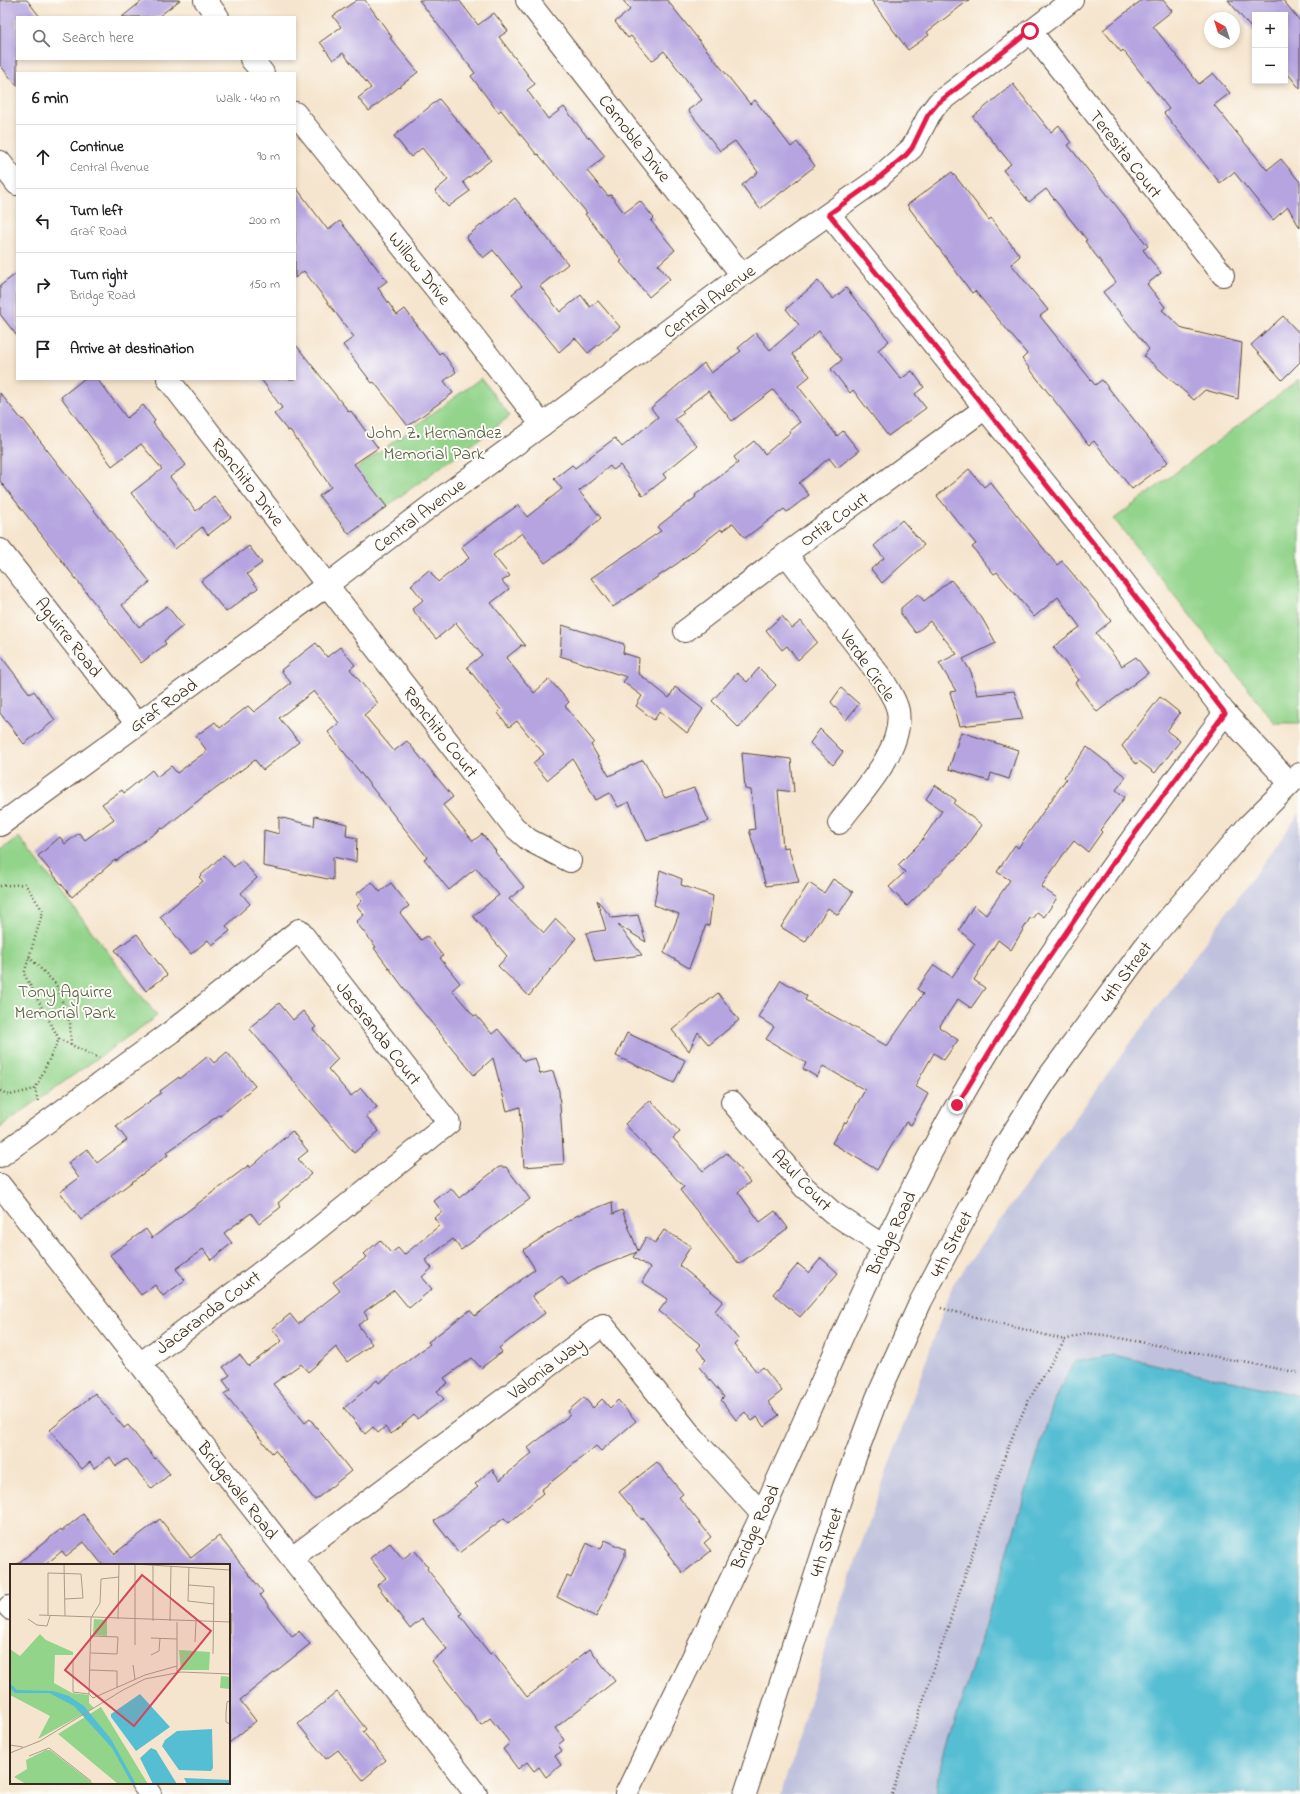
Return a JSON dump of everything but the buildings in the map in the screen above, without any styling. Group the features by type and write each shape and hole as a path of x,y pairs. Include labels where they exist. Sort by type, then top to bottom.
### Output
{"street":[{"path":"205,0 217,16"},
{"name":"Carnoble Drive","path":"527,0 742,275"},
{"name":"Central Avenue","path":"327,585 432,505 542,425 742,275 875,181 906,155 912,148 928,115 938,103 1072,0"},
{"name":"Teresita Court","path":"1030,31 1223,275"},
{"path":"252,60 262,72"},
{"name":"Willow Drive","path":"296,114 542,425"},
{"path":"0,162 16,183"},
{"path":"829,214 984,409 1106,559 1225,713 1295,779"},
{"name":"Ranchito Drive","path":"169,380 327,585"},
{"name":"Ortiz Court","path":"685,631 786,554 984,409"},
{"name":"Aguirre Road","path":"0,550 137,724"},
{"name":"Verde Circle","path":"786,554 883,680 896,703 898,711 898,730 893,746 883,764 839,823"},
{"name":"Graf Road","path":"0,824 327,585"},
{"name":"Ranchito Court","path":"327,585 514,827 529,840 570,861"},
{"name":"Bridge Road","path":"626,1794 762,1514 883,1246 957,1105 1031,984 1116,859 1225,713"},
{"name":"4th Street","path":"745,1794 844,1487 877,1398 921,1301 999,1155 1047,1079 1146,945 1248,826 1295,779"},
{"name":"Jacaranda Court","path":"0,1156 171,1032 299,930 449,1123 305,1239 140,1364"},
{"name":"Azul Court","path":"732,1102 804,1187 832,1212 883,1246"},
{"name":"Bridgevale Road","path":"0,1185 476,1794"},
{"name":"Valonia Way","path":"292,1558 603,1325 694,1439 762,1514"},
{"path":"143,1784 150,1794"}],"path":[{"path":"0,886 25,884 43,911 24,974 59,1040 121,1069"},
{"path":"29,957 56,984 70,1023 71,1045"},
{"path":"45,1124 35,1089 59,1040"},
{"path":"0,1091 10,1095 35,1089"},
{"path":"921,1301 1065,1340 1085,1333 1104,1335 1300,1373"},
{"path":"892,1794 1008,1447 1027,1403 1065,1340"}],"shaded area":[{"path":"1300,813 1300,1794 781,1794 835,1619 953,1284"}],"green space":[{"name":"John Z. Hernandez Memorial Park","path":"481,378 510,416 349,534 319,496"},
{"path":"1300,379 1300,723 1275,723 1114,519"},
{"name":"Tony Aguirre Memorial Park","path":"19,837 157,1016 0,1127 0,851"}],"water":[{"path":"1113,1355 1300,1396 1300,1794 936,1794 938,1777 1054,1401 1074,1362"}],"route":[{"path":"957,1105 1031,984 1116,859 1225,713 1106,559 984,409 829,214 875,181 906,155 912,148 928,115 938,103 1030,31"}]}
